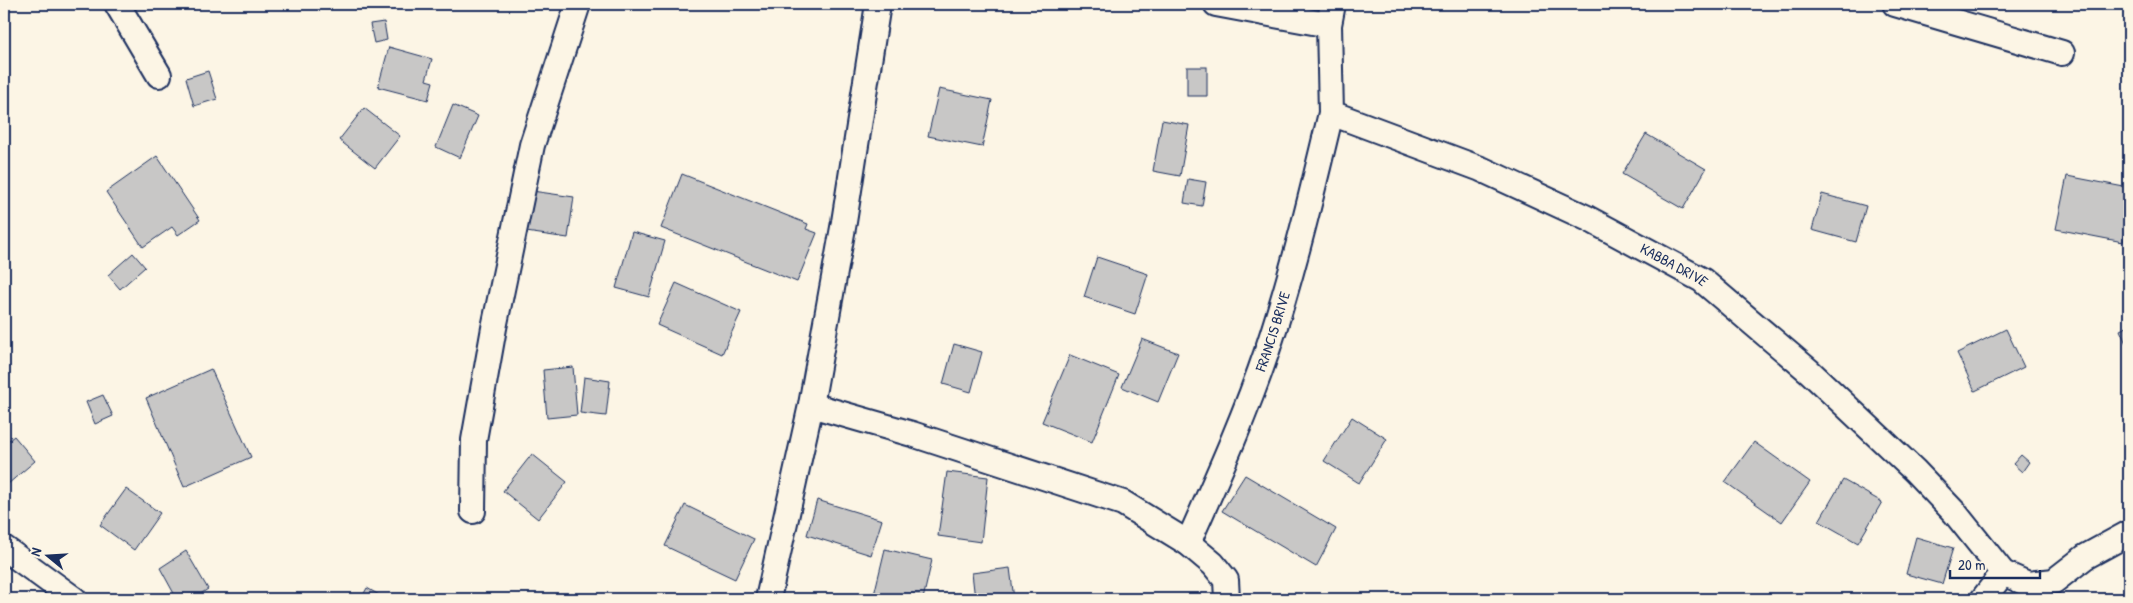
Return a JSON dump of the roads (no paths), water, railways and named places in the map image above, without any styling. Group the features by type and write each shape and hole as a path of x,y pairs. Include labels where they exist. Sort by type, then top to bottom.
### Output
{"street":[{"path":"117,4 159,75"},
{"path":"473,511 474,440 494,328 532,145 578,4"},
{"path":"768,599 811,406 844,222 878,4"},
{"path":"1216,4 1331,14 1331,113"},
{"path":"1895,4 2062,53"},
{"name":"FRANCIS BRIVE","path":"1188,543 1234,438 1267,351 1298,249 1331,113"},
{"name":"KABBA DRIVE","path":"1331,113 1481,169 1587,218 1702,280 1810,371 1915,471 1955,513 2003,573"},
{"path":"811,406 912,434 1123,503 1188,543 1213,564 1226,580 1227,599"},
{"path":"1983,599 2003,573 2028,584 2054,581 2085,557 2129,533"},
{"path":"4,548 74,599"}]}
